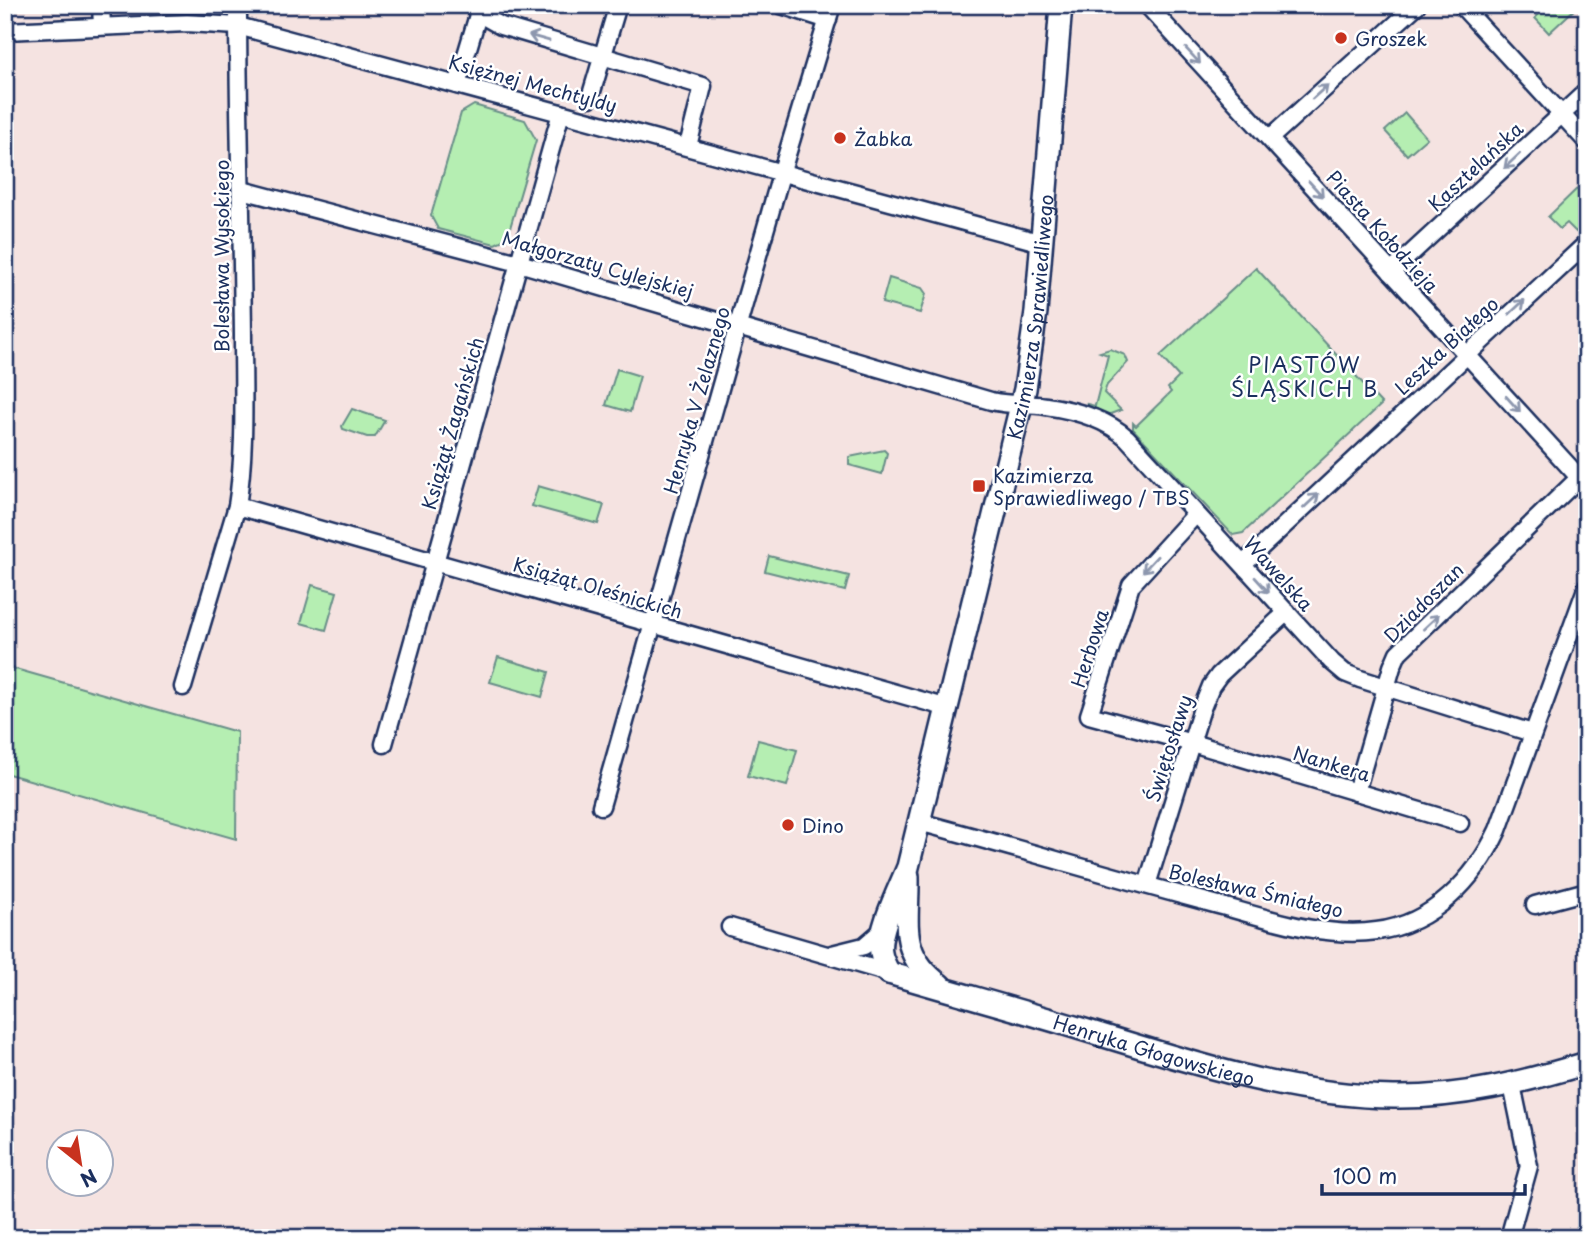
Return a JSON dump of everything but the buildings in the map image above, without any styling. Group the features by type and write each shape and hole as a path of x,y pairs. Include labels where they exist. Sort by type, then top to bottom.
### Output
{"street":[{"path":"101,5 102,26"},
{"name":"Bolesława Wysokiego","path":"183,687 237,506 241,483 242,190 238,5"},
{"path":"590,98 618,5"},
{"path":"781,5 830,13"},
{"name":"Kazimierza Sprawiedliwego","path":"889,973 881,954 880,942 908,867 1021,406 1036,312 1061,5"},
{"name":"Piasta Kołodzieja","path":"1147,5 1468,353 1583,482"},
{"path":"1270,138 1417,5"},
{"path":"1461,5 1587,142"},
{"path":"457,85 477,8 501,26 703,86 688,146"},
{"name":"Henryka V Żelaznego","path":"601,806 782,171 830,13"},
{"name":"Księżnej Mechtyldy","path":"5,31 187,23 238,26 1042,243"},
{"name":"Kasztelańska","path":"1391,272 1587,91"},
{"name":"Książąt Żagańskich","path":"384,744 561,113"},
{"name":"Małgorzaty Cylejskiej","path":"242,190 519,263 991,401 1021,406"},
{"name":"Leszka Białego","path":"1243,564 1587,243"},
{"name":"Wawelska","path":"1021,406 1057,408 1102,421 1115,428 1287,611 1332,663 1345,673 1532,733"},
{"name":"Dziadoszan","path":"1356,792 1398,653 1583,482"},
{"name":"Książąt Oleśnickich","path":"237,506 948,708"},
{"name":"Herbowa","path":"1192,743 1089,715 1131,585 1196,514"},
{"name":"Bolesława Śmiałego","path":"919,822 1315,929 1350,933 1379,931 1413,921 1444,902 1470,877 1487,855 1587,586"},
{"name":"Świętosławy","path":"1147,885 1211,686 1229,665 1287,611"},
{"name":"Nankera","path":"1192,743 1460,823"},
{"name":"Kazimierza Sprawiedliwego","path":"889,973 902,950 906,934 908,867"},
{"path":"1535,905 1587,891"},
{"name":"Henryka Głogowskiego","path":"730,927 1147,1049 1285,1085 1345,1095 1396,1097 1490,1089 1587,1063"},
{"path":"823,954 855,950 872,941 884,929"},
{"name":"Kazimierza Sprawiedliwego","path":"906,934 910,951 919,966 944,989"},
{"path":"1509,1238 1529,1166 1512,1085"}],"green space":[{"path":"1548,5 1579,5 1549,33 1535,18"},
{"path":"474,105 525,120 536,140 507,238 495,244 438,229 431,216 461,113"},
{"path":"1405,113 1427,138 1407,155 1385,131"},
{"path":"1585,181 1587,221 1576,232 1567,223 1560,229 1548,217"},
{"path":"1256,268 1382,404 1243,533 1233,535 1133,429 1133,423 1136,426 1171,392 1168,388 1179,377 1160,356"},
{"path":"889,278 922,288 926,294 920,313 882,303"},
{"path":"1110,349 1125,355 1128,362 1107,385 1104,393 1121,410 1105,416 1090,410 1087,404 1095,406 1108,355 1100,352"},
{"path":"617,369 640,376 630,412 606,405"},
{"path":"352,409 385,420 375,437 343,429 342,426"},
{"path":"884,450 887,453 882,474 849,465 849,457"},
{"path":"538,486 604,505 598,524 532,506"},
{"path":"769,556 849,576 845,591 765,571"},
{"path":"312,585 337,592 326,630 301,623"},
{"path":"498,657 549,672 542,697 490,682"},
{"path":"5,666 237,732 236,839 5,773"},
{"path":"758,740 797,750 787,786 748,776"}],"place":[{"name":"Groszek","path":"1341,38"},
{"name":"Żabka","path":"840,138"},
{"name":"Kazimierza Sprawiedliwego / TBS","path":"979,486"},
{"name":"Dino","path":"788,825"}],"district":[{"name":"PIASTÓW ŚLĄSKICH B","path":"1305,376"}]}
